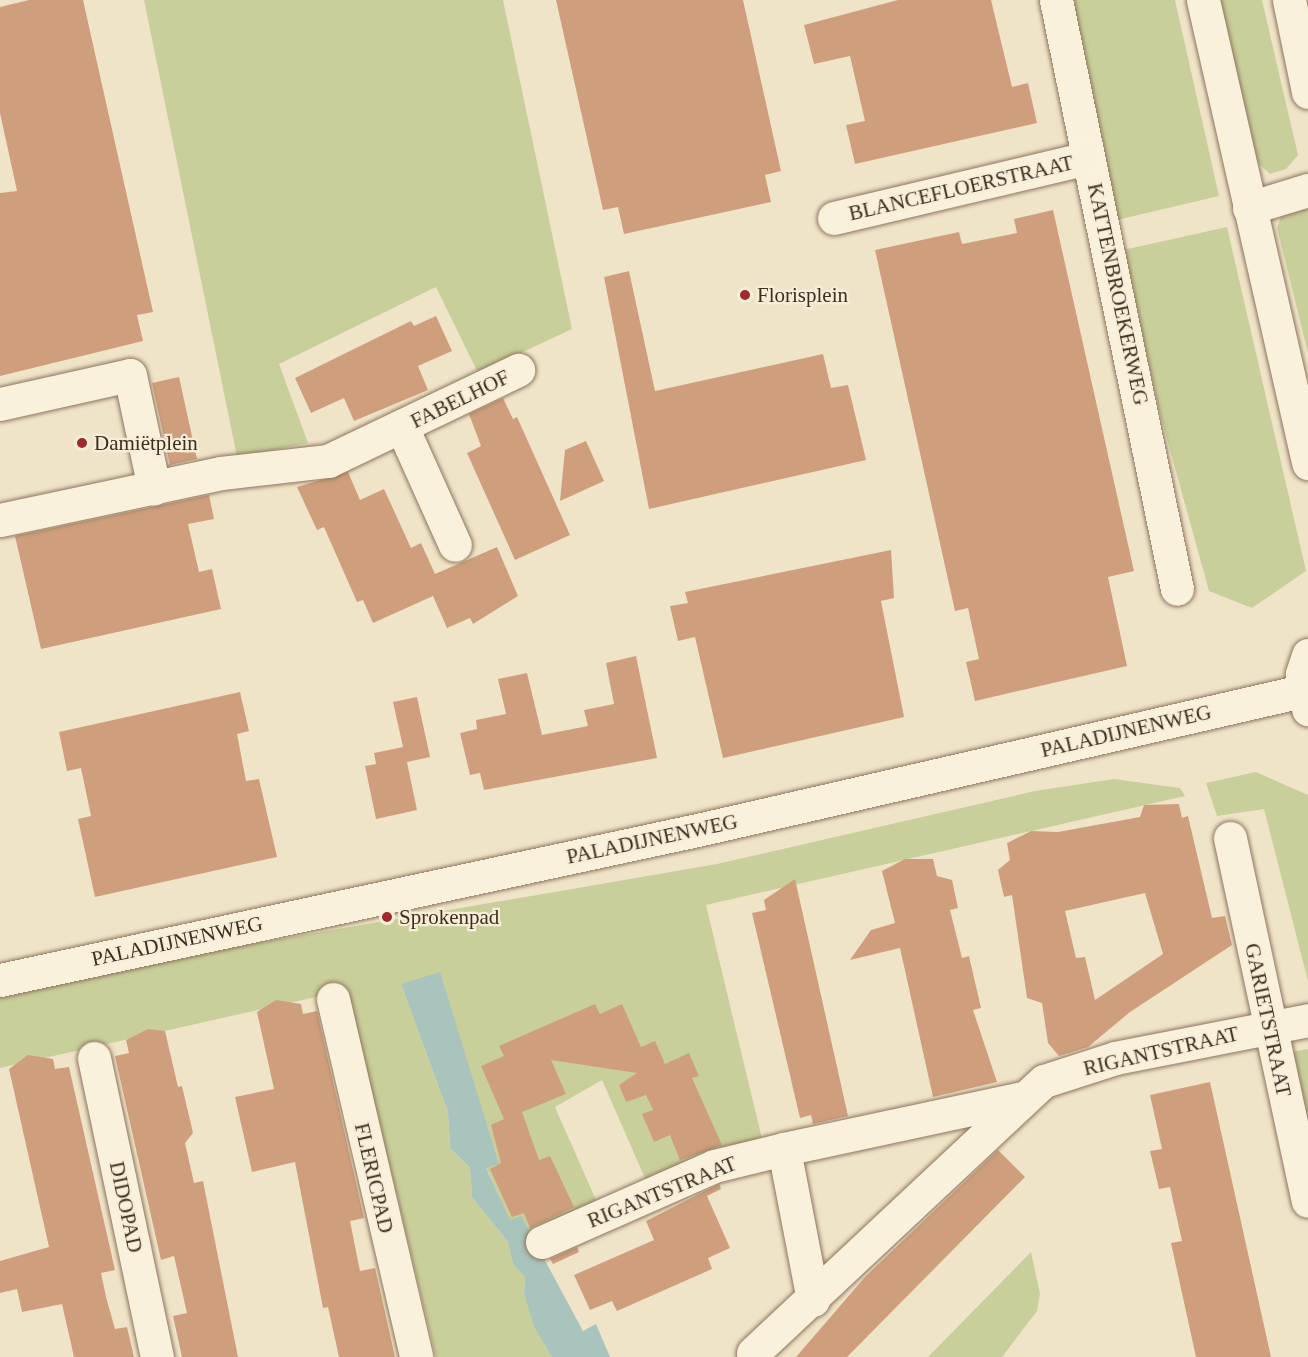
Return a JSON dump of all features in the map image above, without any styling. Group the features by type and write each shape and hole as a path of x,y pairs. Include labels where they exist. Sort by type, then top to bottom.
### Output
{"street":[{"name":"KATTENBROEKERWEG","path":"1056,0 1088,158 1109,240 1177,589"},
{"path":"1203,0 1308,463"},
{"path":"1289,0 1308,92"},
{"name":"BLANCEFLOERSTRAAT","path":"834,218 1088,158"},
{"path":"1249,208 1308,190"},
{"name":"FABELHOF","path":"154,488 221,473 328,461 518,370"},
{"path":"0,404 130,375 154,488 0,519"},
{"name":"FABELHOF","path":"402,427 455,545"},
{"path":"1305,700 1308,655"},
{"name":"PALADIJNENWEG","path":"0,980 1305,700"},
{"name":"GARIETSTRAAT","path":"1230,838 1267,1027 1308,1200"},
{"name":"FLERICPAD","path":"333,999 416,1357"},
{"name":"RIGANTSTRAAT","path":"753,1353 813,1300 1021,1098 1044,1081 1115,1058 1308,1020"},
{"name":"DIDOPAD","path":"94,1058 157,1357"},
{"name":"RIGANTSTRAAT","path":"542,1242 714,1166 1021,1098"},
{"path":"784,1149 813,1300"}],"green space":[{"path":"144,0 503,0 572,329 478,373 436,287 279,364 308,443 237,457"},
{"path":"1070,0 1175,0 1219,196 1117,220"},
{"path":"1214,0 1262,0 1298,155 1286,169 1270,174 1249,155"},
{"path":"1299,209 1308,210 1308,353 1277,228 1282,214"},
{"path":"1227,227 1306,571 1252,608 1209,591 1159,410 1123,250"},
{"path":"1256,772 1308,795 1308,981 1264,809 1217,816 1206,783"},
{"path":"1114,779 1180,788 1185,796 706,905 762,1139 648,1185 602,1080 555,1107 600,1209 532,1237 510,1221 486,1167 498,1164 401,984 448,1112 450,1148 470,1168 472,1197 508,1242 513,1264 525,1277 524,1295 552,1357 436,1357 347,990 0,1068 0,997 187,955 717,864 1035,791"},
{"path":"1308,1049 1308,1147 1284,1053"},
{"path":"1031,1252 1040,1294 1037,1311 1002,1357 928,1357"}],"water":[{"path":"440,972 499,1164 486,1168 510,1220 521,1216 583,1331 596,1324 610,1357 552,1357 534,1326 524,1294 525,1277 513,1264 508,1242 472,1197 470,1168 450,1148 448,1112 401,984"}],"building":[{"path":"29,0 83,0 153,312 137,315 143,341 0,376 0,193 17,191 0,113 0,7"},
{"path":"556,0 743,0 781,171 765,175 771,202 624,234 618,207 603,210"},
{"path":"898,0 991,0 1012,87 1028,83 1037,123 855,164 846,125 865,121 850,56 814,64 804,25"},
{"path":"1053,210 1134,571 1108,577 1127,666 975,701 966,662 979,659 968,608 955,611 875,250 959,232 962,244 1017,233 1014,219"},
{"path":"629,271 655,391 823,354 831,388 848,385 866,460 649,509 604,277"},
{"path":"436,316 452,351 418,366 428,390 354,421 344,398 311,413 295,378 411,321 414,326"},
{"path":"179,377 197,459 170,465 152,383"},
{"path":"503,398 513,419 517,417 570,535 515,560 467,453 481,446 469,414"},
{"path":"586,441 604,481 560,501 565,450"},
{"path":"348,472 360,500 384,489 411,548 421,543 435,574 497,547 518,596 473,624 470,618 447,628 433,596 373,623 363,600 357,602 324,527 317,530 297,487"},
{"path":"209,495 214,519 188,524 199,572 212,569 221,609 41,649 15,536"},
{"path":"891,550 894,598 881,601 904,717 723,758 695,637 678,641 670,606 688,603 685,592"},
{"path":"636,656 657,758 484,790 480,773 470,775 460,733 477,729 476,720 506,714 498,679 527,673 542,735 588,726 584,710 614,704 606,663"},
{"path":"240,692 249,731 237,734 246,781 259,779 277,857 95,897 78,819 91,816 81,768 67,771 59,732"},
{"path":"417,697 430,757 407,762 417,810 376,819 365,766 376,764 374,753 403,747 393,702"},
{"path":"1179,804 1182,818 1188,816 1212,918 1225,916 1232,945 1130,1012 1088,1047 1059,1056 1048,1043 1042,1003 1027,998 1012,895 1004,897 998,870 1010,860 1007,843 1031,831 1058,832 1140,817 1144,805","holes":["1145,893 1163,954 1095,1000 1085,957 1076,958 1065,911"]},
{"path":"905,859 933,859 937,876 952,880 958,908 950,910 962,958 969,956 981,1008 973,1010 997,1082 933,1097 900,948 850,960 871,930 895,923 882,871"},
{"path":"795,879 848,1116 813,1124 811,1115 800,1118 752,913 766,910 764,900"},
{"path":"276,1000 301,1004 303,1014 317,1011 364,1218 350,1221 360,1271 375,1268 395,1357 339,1357 328,1307 323,1308 295,1162 252,1172 235,1097 274,1089 257,1012"},
{"path":"595,1004 600,1014 622,1004 641,1047 655,1041 665,1064 689,1053 699,1076 692,1078 722,1145 680,1160 670,1135 654,1142 642,1114 653,1110 646,1095 626,1102 619,1085 637,1073 551,1060 566,1094 522,1112 539,1160 550,1156 574,1207 530,1228 524,1213 512,1217 490,1169 501,1163 491,1125 515,1114 504,1119 481,1066 504,1056 499,1046"},
{"path":"148,1029 165,1031 178,1087 182,1086 193,1133 185,1143 194,1183 203,1181 238,1357 182,1357 173,1316 187,1313 174,1256 161,1260 115,1056 129,1053 126,1040"},
{"path":"28,1055 53,1059 55,1069 69,1067 115,1270 101,1273 106,1297 115,1329 127,1327 134,1357 74,1357 62,1304 22,1312 17,1289 0,1293 0,1261 49,1247 9,1069"},
{"path":"1210,1082 1271,1357 1196,1357 1171,1243 1182,1241 1170,1187 1159,1189 1150,1151 1162,1149 1150,1095"},
{"path":"998,1150 1025,1177 847,1357 796,1357 865,1277"},
{"path":"719,1184 721,1189 707,1196 730,1248 708,1258 712,1269 617,1311 612,1301 590,1310 574,1275 654,1240 646,1221"},
{"path":"577,1247 579,1252 553,1264 550,1259"}],"place":[{"name":"Florisplein","path":"745,295"},
{"name":"Damiëtplein","path":"82,443"},
{"name":"Sprokenpad","path":"387,917"}]}
